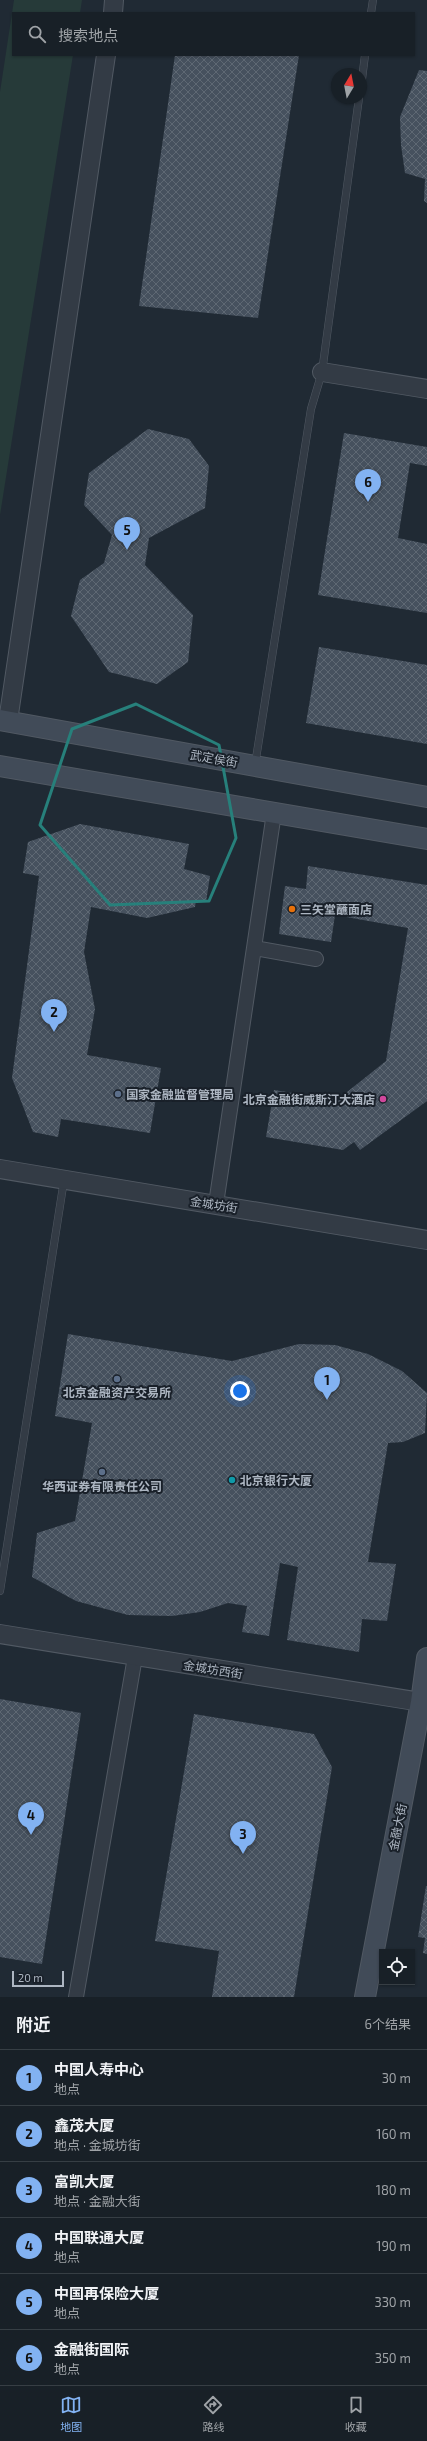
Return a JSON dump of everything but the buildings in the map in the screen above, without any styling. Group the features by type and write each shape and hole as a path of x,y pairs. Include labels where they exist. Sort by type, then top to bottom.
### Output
{"main road":[{"name":"武定侯街","path":"4,720 427,797"},
{"path":"0,766 427,839"},
{"name":"金融大街","path":"364,1997 424,1702 427,1658"},
{"path":"387,1949 427,1735"},
{"path":"378,1997 380,1985"}],"street":[{"path":"113,12 114,0"},
{"path":"4,720 106,56"},
{"path":"322,372 427,389"},
{"path":"216,1204 274,813"},
{"path":"254,948 316,959"},
{"name":"金城坊街","path":"0,1169 427,1240"},
{"name":"金城坊西街","path":"0,1634 135,1657 424,1702"},
{"path":"76,1997 135,1657"}],"lane":[{"path":"371,12 373,0"},
{"path":"363,68 365,56"},
{"path":"255,765 311,409 322,372 358,104"},
{"path":"0,1590 64,1180"}],"highlighted area":[{"path":"136,704 219,745 236,838 209,901 110,905 40,825 72,729"}],"green space":[{"path":"14,0 82,0 80,12 12,12"},
{"path":"12,13 12,56 73,56 0,515 0,92"}],"place":[{"name":"金融街国际","path":"368,502"},
{"name":"中国再保险大厦","path":"127,550"},
{"name":"三矢堂蘸面店","path":"292,909"},
{"name":"鑫茂大厦","path":"54,1032"},
{"name":"国家金融监督管理局","path":"118,1094"},
{"name":"北京金融街威斯汀大酒店","path":"383,1099"},
{"name":"北京金融资产交易所","path":"117,1379"},
{"name":"中国人寿中心","path":"327,1400"},
{"name":"华西证券有限责任公司","path":"102,1472"},
{"name":"北京银行大厦","path":"232,1480"},
{"name":"中国联通大厦","path":"31,1835"},
{"name":"富凯大厦","path":"243,1854"}]}
